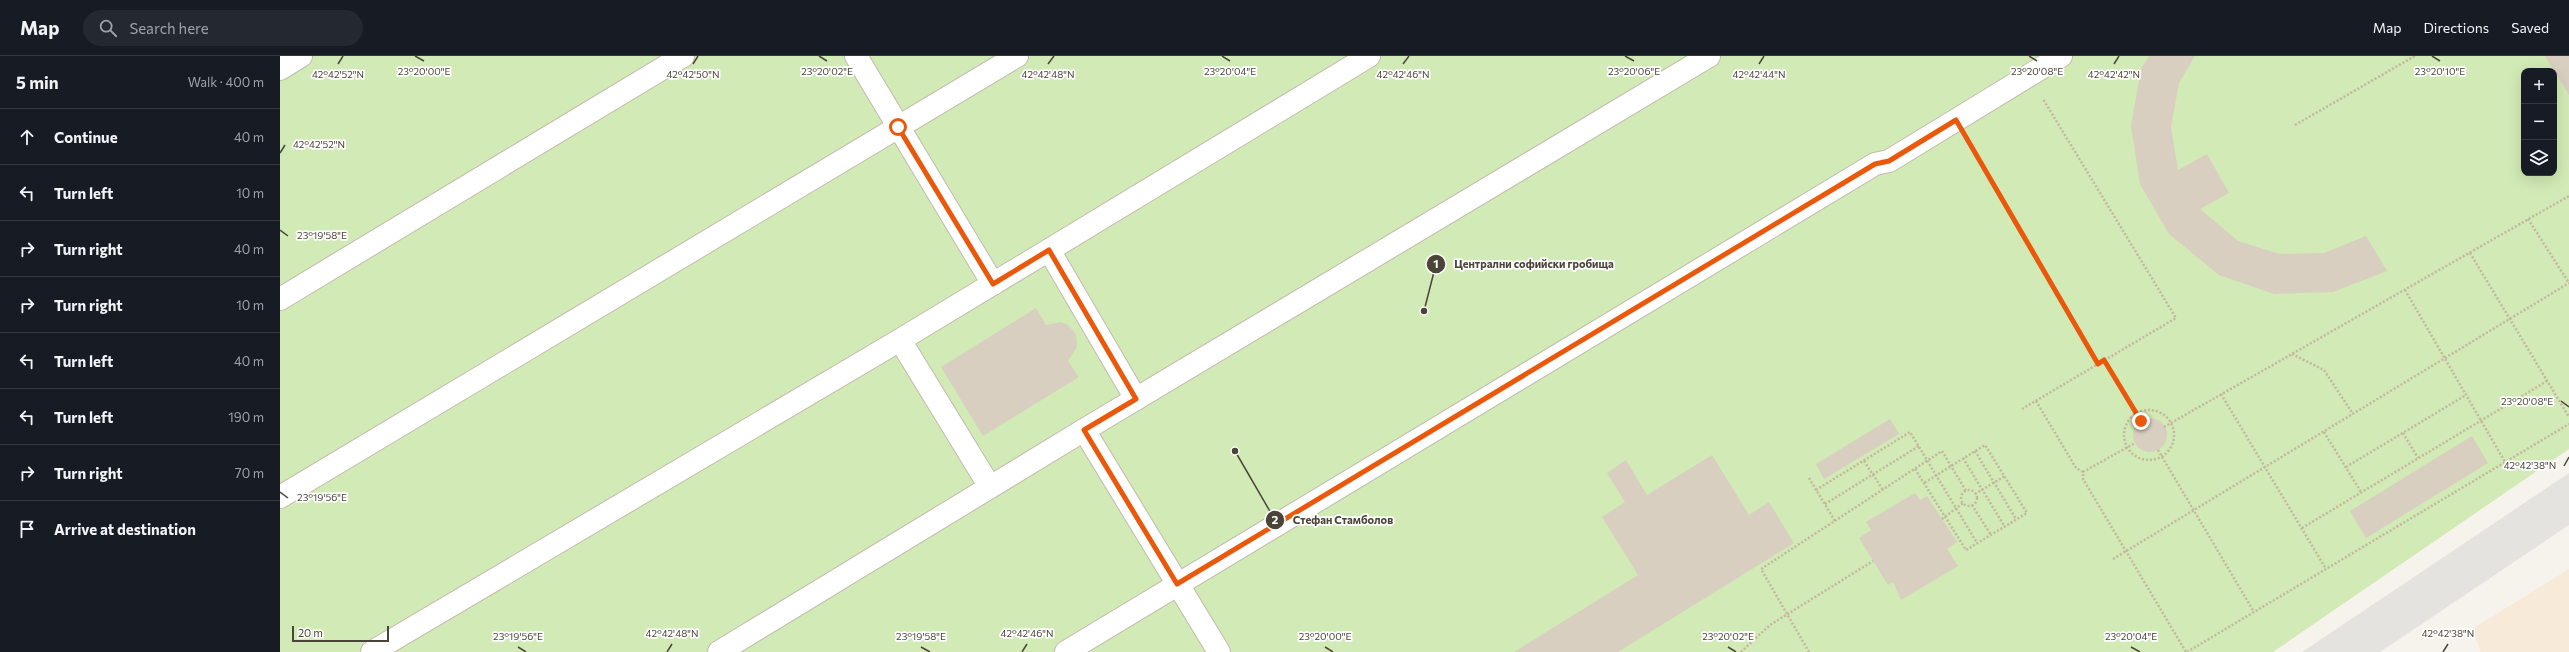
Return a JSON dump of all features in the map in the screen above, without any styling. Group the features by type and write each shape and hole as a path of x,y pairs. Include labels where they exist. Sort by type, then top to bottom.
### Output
{"lane":[{"path":"280,69 301,56"},
{"path":"280,299 683,56"},
{"path":"856,56 993,284"},
{"path":"280,497 1017,56"},
{"path":"372,652 900,340 1369,56"},
{"path":"719,652 1084,430 1709,56"},
{"path":"1066,652 1875,164 1889,161 2061,56"},
{"path":"1049,250 1136,399"},
{"path":"900,340 990,487"},
{"path":"1084,430 1219,652"}],"path":[{"path":"2295,125 2415,56"},
{"path":"2022,409 2176,318 2029,75"},
{"path":"1956,120 2098,364"},
{"path":"2164,427 2569,196"},
{"path":"2113,559 2569,283 2528,219"},
{"path":"2470,253 2569,416"},
{"path":"2405,290 2505,462"},
{"path":"2292,354 2324,370 2352,414"},
{"path":"2104,360 2141,421"},
{"path":"2302,528 2547,381"},
{"path":"2221,394 2326,569"},
{"path":"2346,467 2466,395"},
{"path":"2036,400 2076,468 2083,472"},
{"path":"2148,408 2162,412 2171,422 2174,435 2171,447 2162,457 2149,461 2135,457 2126,448 2123,435 2126,422 2135,412 2148,408"},
{"path":"2083,472 2083,479 2187,652 2569,424"},
{"path":"1816,490 1910,432 1977,543"},
{"path":"2324,432 2360,492"},
{"path":"2403,433 2418,458"},
{"path":"2083,472 2135,443"},
{"path":"1916,469 1924,483 1966,550 2027,513 1985,445 1924,483"},
{"path":"1825,504 1919,446"},
{"path":"2158,450 2254,612"},
{"path":"1809,652 1761,569 1942,451 1966,491 1976,494"},
{"path":"1975,451 2016,519"},
{"path":"1963,458 2004,527"},
{"path":"1864,461 1883,490"},
{"path":"1976,494 2005,476"},
{"path":"1809,478 1835,521"},
{"path":"1963,503 1962,496 1966,491"},
{"path":"1942,519 1963,503 1972,505 1977,502 1976,494"},
{"path":"1972,505 1991,535"},
{"path":"1741,652 1770,624 1873,561"}],"shaded area":[{"path":"2569,473 2569,525 2380,652 2302,652"},
{"path":"2569,569 2569,652 2481,652 2472,629"}],"green space":[{"path":"280,56 2569,56 2569,449 2273,652 280,652"}],"building":[{"path":"2149,56 2195,56 2179,83 2171,127 2178,170 2207,154 2229,193 2200,209 2238,241 2280,254 2324,253 2366,236 2387,271 2333,292 2274,294 2219,275 2169,234 2140,184 2131,126 2141,69"},
{"path":"2545,56 2569,56 2569,95 2557,76 2557,68 2552,68"},
{"path":"1036,308 1046,325 1061,322 1068,325 1076,334 1077,347 1068,361 1079,377 983,436 941,367"},
{"path":"2150,418 2162,423 2167,435 2162,447 2150,452 2138,447 2133,435 2138,423"},
{"path":"1890,419 1899,434 1824,479 1816,464"},
{"path":"2472,436 2488,463 2366,538 2350,511"},
{"path":"1712,455 1749,515 1769,502 1794,543 1618,652 1514,652 1638,575 1602,517 1625,502 1607,473 1626,460 1647,495"},
{"path":"1915,493 1920,500 1927,496 1957,542 1947,549 1958,566 1901,600 1893,582 1888,585 1859,538 1871,530 1866,522"}],"place":[{"name":"Централни софийски гробища","path":"1424,311"},
{"name":"Стефан Стамболов","path":"1235,451"}],"route":[{"path":"898,127 993,284 1049,250 1136,399 1084,430 1177,584 1875,164 1889,161 1956,120 2098,364 2104,360 2141,421"}]}
